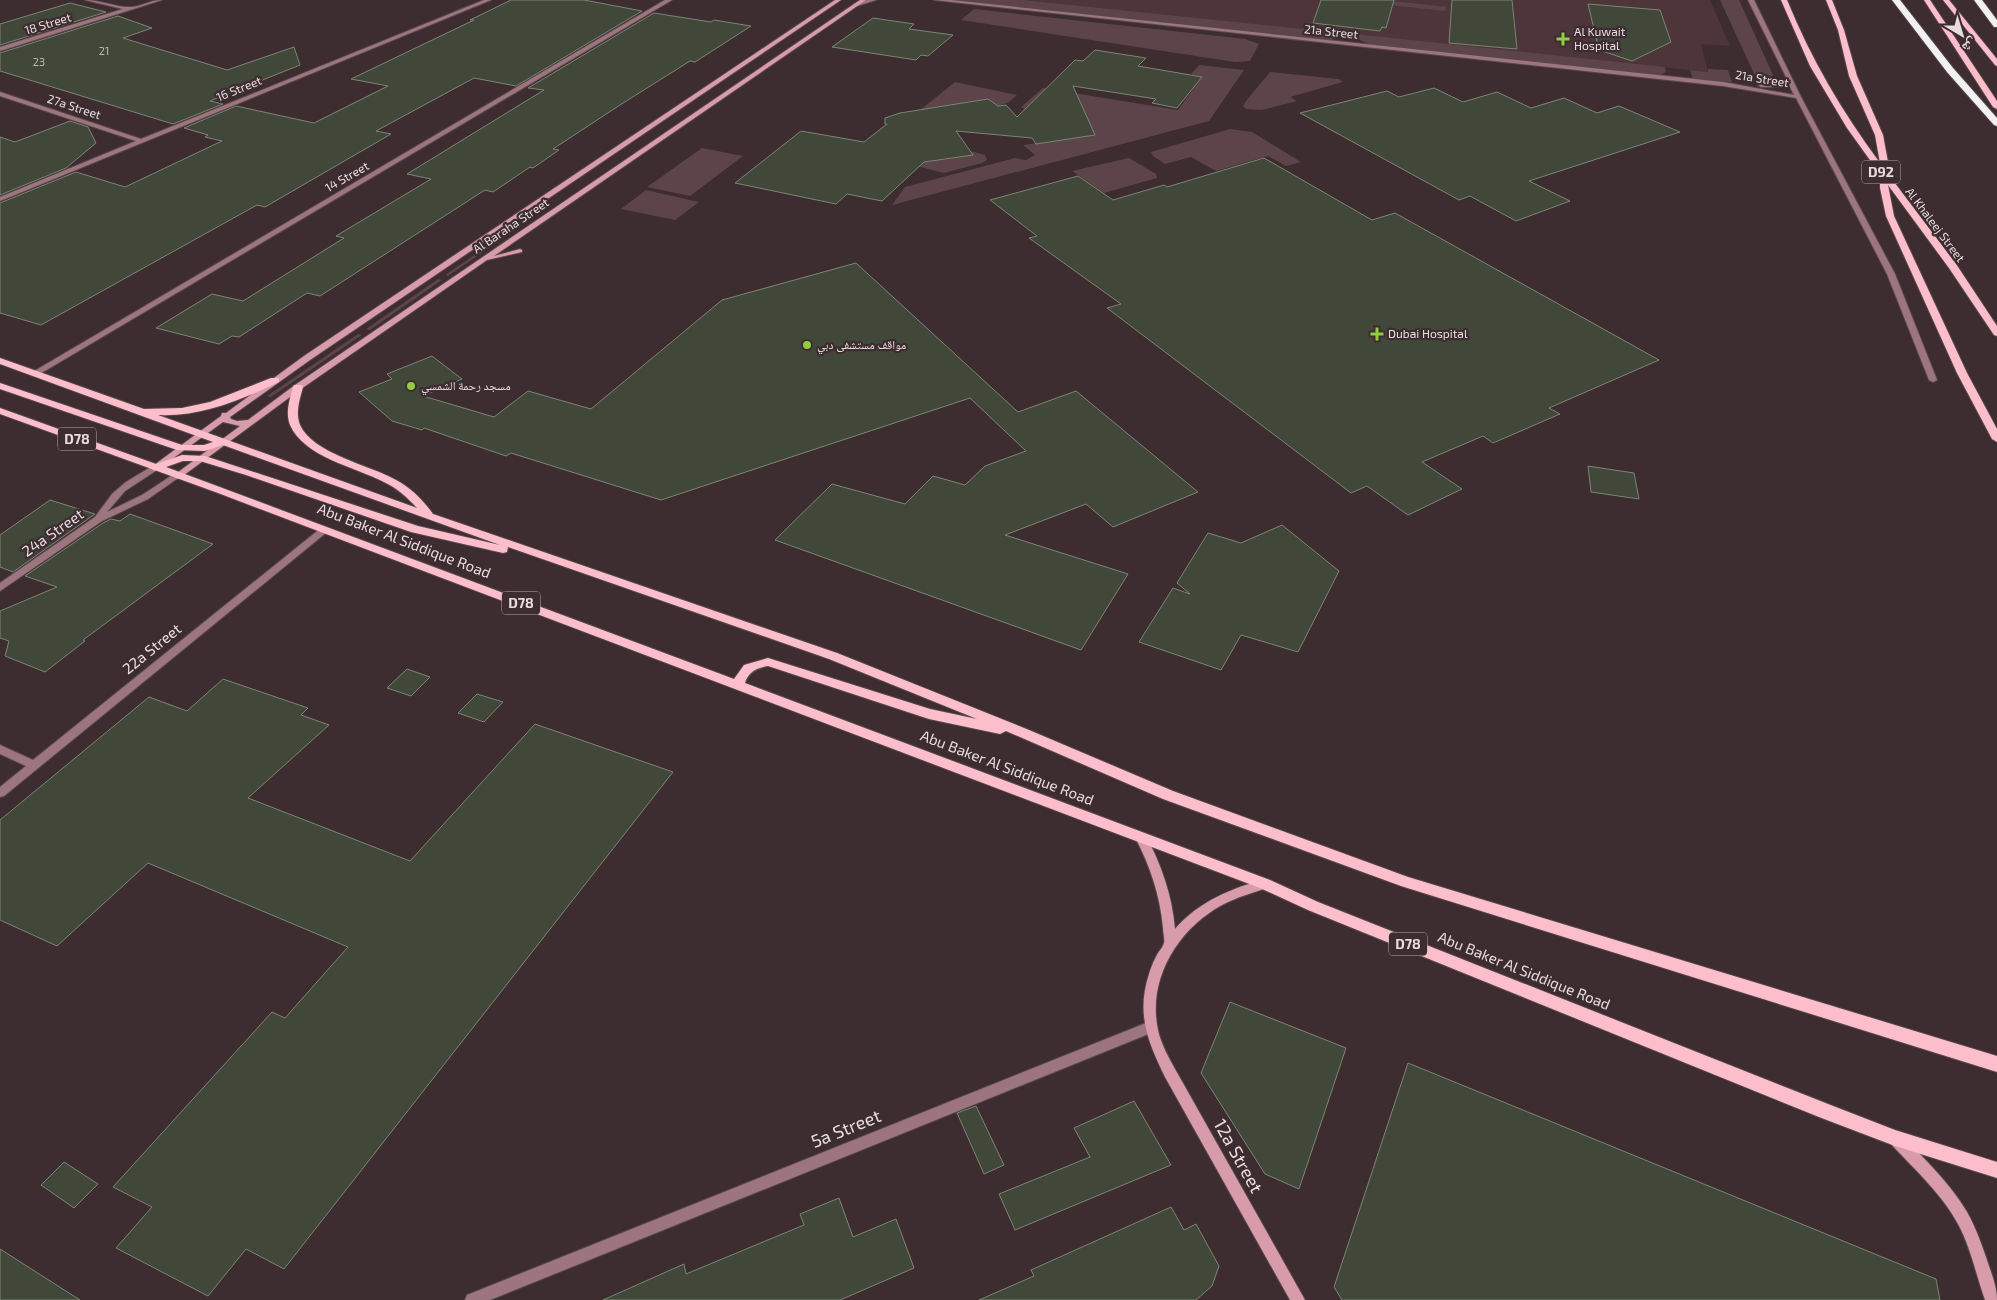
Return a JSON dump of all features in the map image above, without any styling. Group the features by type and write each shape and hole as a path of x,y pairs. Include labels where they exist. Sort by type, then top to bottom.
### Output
{"highway":[{"path":"1896,0 1950,70 1997,123"},
{"path":"1978,0 1997,25"}],"main road":[{"name":"Al Khaleej Street","path":"1784,0 1796,30 1827,90 1884,175 1938,246 1997,333"},
{"path":"1829,0 1841,30 1853,76 1879,135 1884,162 1885,195 1890,216 1962,372 1997,439"},
{"path":"1927,0 1997,107"},
{"path":"1946,0 1997,64"},
{"name":"Abu Baker Al Siddique Road","path":"0,361 429,516 833,656 1024,733 1168,795 1406,882 1997,1064"},
{"path":"135,410 175,412 204,408 230,400 275,380"},
{"path":"0,386 180,448 205,448 223,442"},
{"path":"298,386 292,400 291,414 295,426 303,438 317,448 388,479 419,502 429,516"},
{"name":"Abu Baker Al Siddique Road","path":"0,411 324,530 1265,884 1322,909 1895,1138 1997,1170"},
{"path":"161,441 178,438 184,432 182,427"},
{"path":"154,468 182,458 201,458 415,529 494,548 537,554"},
{"path":"738,685 740,677 746,669 768,662 929,714 1024,733"}],"street":[{"path":"88,0 129,9"},
{"name":"18 Street","path":"0,49 159,0"},
{"name":"16 Street","path":"0,199 488,0"},
{"name":"14 Street","path":"36,373 669,0"},
{"name":"Al Baraha Street","path":"154,468 275,380 838,0"},
{"path":"860,2 873,0"},
{"name":"21a Street","path":"938,0 1723,84 1798,97"},
{"path":"1751,0 1798,97 1891,274 1916,333 1933,380"},
{"name":"Al Baraha Street","path":"177,476 298,386 860,2"},
{"name":"21a Street","path":"1723,84 1792,85"},
{"name":"27a Street","path":"0,94 141,141"},
{"path":"482,261 520,251"},
{"path":"225,415 227,421 231,423 250,422"},
{"name":"24a Street","path":"99,519 103,508 112,497 154,468"},
{"name":"24a Street","path":"0,588 99,519 145,498 177,476"},
{"name":"22a Street","path":"0,793 324,530"},
{"path":"0,749 34,765"},
{"path":"1141,837 1154,861 1164,887 1169,914 1170,942"},
{"path":"1151,1027 1150,996 1156,968 1170,942 1189,922 1211,905 1237,892 1265,884"},
{"name":"5a Street","path":"472,1300 1151,1027"},
{"name":"12a Street","path":"1151,1027 1158,1049 1170,1073 1298,1300"},
{"path":"1895,1138 1942,1188 1962,1217 1992,1300"}],"shaded area":[{"path":"948,0 1024,0 1341,33 1339,38 1329,40"},
{"name":"Al Kuwait Hospital","path":"1024,0 1710,0 1730,46 1701,44 1708,72"},
{"path":"1720,0 1739,0 1773,75 1771,80 1764,81 1756,78"},
{"path":"1392,1 1446,7 1445,11 1390,5"},
{"path":"974,9 1245,39 1259,44 1250,61 1235,62 961,20"},
{"path":"1355,34 1665,67 1666,72 1659,76 1369,44 1355,38"},
{"path":"1199,65 1244,70 1209,121 892,205 905,187 1015,158 1026,160 1035,155 1023,145 1045,142 1026,110 1021,107 1043,88 1178,110 1202,77 1191,74"},
{"path":"1708,69 1728,70 1732,82 1693,79 1690,70 1708,72"},
{"path":"1270,72 1339,79 1343,82 1290,97 1297,101 1262,110 1246,109 1243,106 1246,101"},
{"path":"955,82 1017,95 1009,102 998,106 988,99 945,106 899,127"},
{"path":"1230,129 1252,132 1301,162 1286,166 1268,156 1216,171 1191,157 1165,164 1153,156 1151,152"},
{"path":"702,148 743,156 690,196 647,187"},
{"path":"970,151 985,155 987,160 944,173 905,163 940,156 942,160 972,155"},
{"path":"1129,158 1156,174 1157,178 1104,193 1072,171"},
{"path":"646,190 699,202 675,220 621,209"},
{"path":"514,228 517,229 448,276 445,275"},
{"path":"438,279 442,280 370,330 366,329"},
{"path":"358,334 362,335 271,397 267,396"}],"building":[{"path":"511,0 584,0 642,11 516,86 474,78 376,131 391,134 265,207 257,205 41,325 0,313 0,203 76,172 125,187 222,141 205,137 208,135 184,128 236,106 314,123 388,86 351,79 474,20 470,20"},
{"path":"1321,0 1394,0 1386,28 1382,27 1380,31 1313,23"},
{"path":"1452,0 1512,0 1517,49 1449,43"},
{"path":"70,3 106,12 0,45 0,24"},
{"path":"1588,4 1660,10 1671,42 1632,61 1599,50"},
{"path":"654,13 751,26 695,62 690,61 620,105 553,149 559,150 533,168 530,167 493,192 485,190 320,296 307,293 239,337 232,336 219,344 156,328 212,294 243,301 344,238 336,236 431,179 407,174 544,90 528,88"},
{"path":"118,16 152,28 123,38 227,70 294,47 300,65 210,101 223,104 173,124 0,71 0,53"},
{"path":"873,18 914,24 909,29 953,35 928,56 921,55 916,60 832,47"},
{"path":"1095,50 1146,58 1138,66 1202,77 1177,108 1152,103 1156,99 1073,86 1095,135 1036,144 1032,138 956,131 973,155 924,162 882,201 847,194 836,204 735,183 801,131 864,142 887,124 885,124 885,118 900,113 988,99 998,106 1006,105 1017,117 1075,60 1083,61"},
{"path":"1434,88 1463,102 1497,92 1531,108 1564,98 1597,113 1619,106 1680,132 1529,181 1570,201 1516,221 1470,196 1459,200 1300,113 1387,91 1399,97"},
{"path":"70,121 88,127 96,143 66,168 0,195 0,137 15,142"},
{"name":"Dubai Hospital","path":"1264,158 1372,220 1395,213 1659,360 1549,408 1560,414 1493,443 1483,436 1422,462 1462,489 1408,515 1367,486 1351,493 1107,308 1121,304 1029,238 1037,236 990,200 1078,176 1113,200 1164,185 1167,187"},
{"path":"856,263 1018,412 1076,391 1198,492 1113,527 1086,504 1005,535 1128,574 1081,650 775,540 832,484 905,504 933,476 965,485 985,466 1026,451 970,398 661,500 511,453 506,456 424,428 422,430 392,421 359,392 392,379 387,374 432,356 462,379 423,396 494,417 528,391 591,409 722,300"},
{"path":"1588,466 1634,473 1639,499 1591,492"},
{"path":"50,500 95,514 13,572 0,567 0,535"},
{"path":"130,514 213,544 83,640 85,641 45,672 5,656 9,641 0,638 0,611 57,587 25,576 103,523 111,519 120,521"},
{"path":"1282,525 1339,571 1298,652 1241,635 1221,670 1139,642 1173,588 1190,594 1177,583 1208,533 1241,543"},
{"path":"407,669 430,677 411,696 387,688"},
{"path":"223,679 308,708 301,715 329,725 248,798 410,861 535,724 673,772 284,1269 246,1249 208,1296 116,1248 152,1207 113,1187 272,1012 285,1018 348,947 148,863 57,946 0,920 0,820 149,697 187,711"},
{"path":"477,694 503,702 484,722 458,713"},
{"path":"1230,1002 1346,1048 1299,1189 1265,1174 1201,1073"},
{"path":"1408,1063 1936,1279 1940,1300 1342,1300 1334,1287"},
{"path":"1134,1101 1171,1165 1015,1230 999,1194 1090,1157 1074,1128"},
{"path":"976,1106 1004,1165 984,1174 957,1113"},
{"path":"64,1162 98,1184 74,1208 41,1185"},
{"path":"839,1198 853,1237 896,1219 914,1268 840,1300 603,1300 684,1264 686,1274 804,1225 800,1214"},
{"path":"1171,1207 1184,1230 1196,1224 1219,1266 1212,1286 1196,1300 979,1300 1034,1276 1031,1270"},
{"path":"0,1249 80,1300 0,1300"}],"place":[{"name":"Al Kuwait Hospital","path":"1563,39"},
{"name":"Dubai Hospital","path":"1377,334"},
{"name":"مواقف مستشفى دبي","path":"807,345"},
{"name":"مسجد رحمة الشمسي","path":"411,386"}]}
